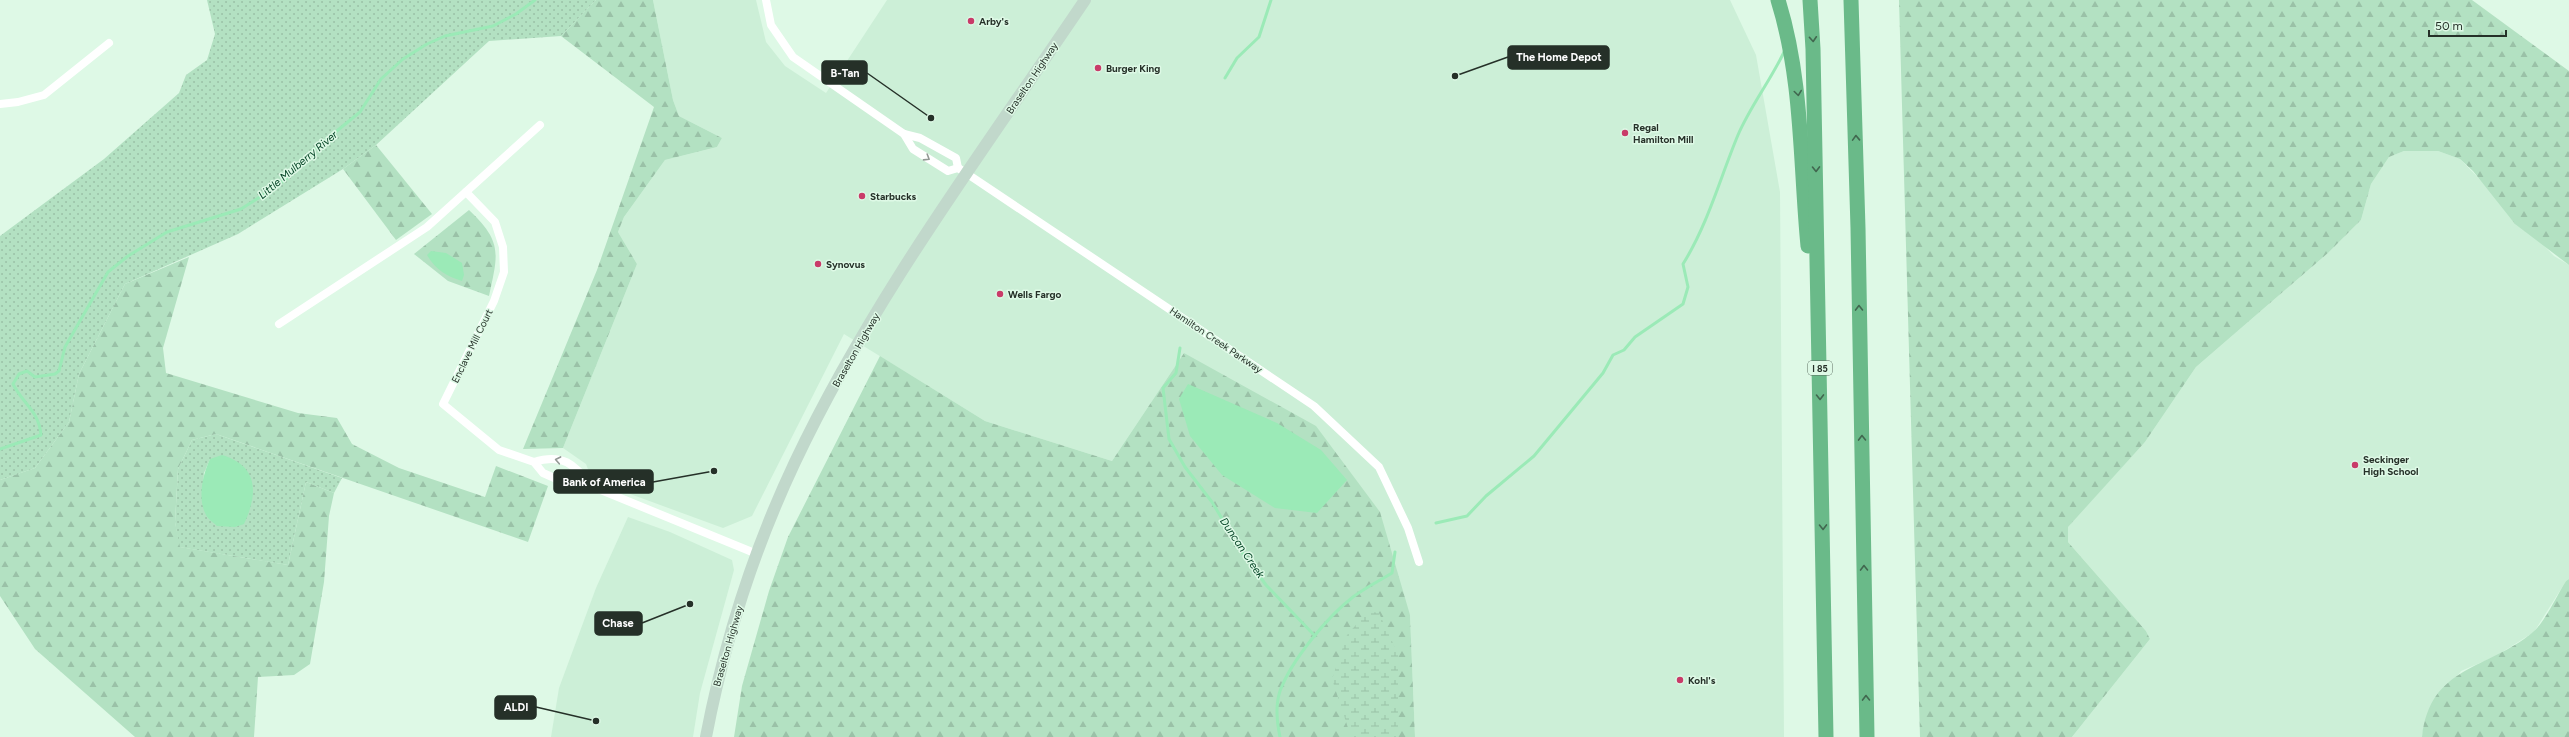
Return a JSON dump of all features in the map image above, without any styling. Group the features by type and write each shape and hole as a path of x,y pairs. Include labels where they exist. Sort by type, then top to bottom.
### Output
{"highway":[{"path":"1778,0 1788,32 1799,100 1806,225 1819,349"},
{"name":"I 85","path":"1810,0 1813,49 1826,737"},
{"path":"1853,4 1867,737"}],"main road":[{"name":"Braselton Highway","path":"706,737 716,683 757,554 795,462 828,398 962,170 1084,0"}],"street":[{"name":"Hamilton Creek Parkway","path":"766,0 771,25 793,57 904,134 920,138 956,158 962,170 1314,406 1379,467 1408,528 1419,562"},
{"path":"0,104 18,102 44,95 109,43"},
{"path":"279,324 421,232 540,125"},
{"name":"Hamilton Creek Parkway","path":"904,134 913,149 948,171 962,170"},
{"name":"Enclave Mill Court","path":"466,192 495,222 503,247 504,272 494,301 444,404 499,450 534,462 543,473 577,488 591,486 757,554"},
{"name":"Enclave Mill Court","path":"534,462 546,458 570,462 579,470 591,486"}],"shaded area":[{"path":"653,0 756,0 766,42 785,66 826,93 887,0 1730,0 1756,55 1780,192 1784,737 1415,737 1410,615 1184,353 1112,461 985,421 844,334 752,516 723,528 592,480 586,464 563,448 637,264 618,232 624,217 665,160 717,147 722,138 679,116 673,100"},
{"path":"2404,151 2438,151 2460,159 2554,256 2569,265 2569,579 2566,581 2534,632 2496,656 2461,671 2424,723 2422,737 2072,737 2150,639 2146,631 2068,542 2067,527 2145,442 2196,367 2328,253 2361,220 2371,184 2389,157"},
{"path":"431,251 446,253 462,263 464,275 462,281 446,275 438,268 427,255"},
{"path":"1188,384 1277,423 1321,450 1347,480 1317,513 1275,508 1222,475 1190,436 1179,399"},
{"path":"222,455 243,466 249,474 252,482 253,492 249,513 244,524 235,527 217,526 206,515 203,508 201,494 205,472 210,459"},
{"path":"628,517 670,532 732,560 734,570 700,693 693,737 551,737 559,688 596,588"}],"green space":[{"path":"207,0 596,0 561,36 489,41 376,145 343,169 238,234 125,284 79,374 69,422 35,468 0,480 0,236 104,159 179,93 186,75 207,60 215,34"},
{"path":"596,0 653,0 673,100 679,116 722,138 717,147 665,160 624,217 618,232 637,264 563,448 523,449 597,270 654,107 561,36"},
{"path":"1899,0 2472,0 2569,71 2569,265 2515,224 2473,171 2460,159 2438,151 2404,151 2389,157 2371,184 2361,220 2328,253 2196,367 2145,442 2068,527 2068,542 2146,631 2150,639 2072,737 1920,737"},
{"path":"376,145 432,214 396,240 343,169"},
{"path":"469,210 488,231 493,240 496,259 489,296 448,281 414,254"},
{"path":"189,257 163,348 166,373 298,413 337,418 352,444 399,468 485,497 496,466 548,486 528,542 216,434 192,440 178,469 175,522 180,547 288,565 306,482 334,493 329,516 324,582 310,664 294,675 258,677 254,737 135,737 35,649 0,596 0,480 35,468 69,422 79,374 125,284"},
{"path":"1184,353 1316,426 1380,512 1410,615 1415,737 734,737 742,686 769,591 788,537 880,356 985,421 1112,461"},
{"path":"216,434 342,478 334,493 306,482 288,565 179,547 175,522 178,469 192,440","holes":["210,459 202,501 204,473"]},
{"path":"2569,579 2569,737 2422,737 2427,713 2436,696 2449,682 2464,672 2516,644 2533,632 2542,622 2566,581"},
{"path":"1368,611 1379,613 1398,654 1398,737 1351,737 1332,679 1347,635"}],"waterway":[{"name":"Little Mulberry River","path":"0,449 41,435 40,427 34,414 13,384 19,374 27,371 35,377 55,374 59,371 65,347 108,272 128,256 167,232 241,209 268,192 287,178 305,157 360,112 381,79 403,59 427,44 445,36 493,26 516,14 535,0"},
{"name":"Duncan Creek","path":"1225,78 1237,58 1259,37 1271,0"},
{"path":"1436,523 1467,516 1486,496 1534,456 1603,373 1613,355 1624,350 1635,337 1683,304 1688,287 1683,264 1707,217 1731,151 1743,124 1774,72 1785,50"},
{"name":"Duncan Creek","path":"1180,348 1176,373 1163,388 1169,439 1185,467 1212,502 1242,552 1266,585 1315,636"},
{"path":"1280,737 1277,714 1278,697 1292,666 1311,640 1332,616 1353,597 1392,573 1395,552"}],"place":[{"name":"Arby's","path":"971,21"},
{"name":"Burger King","path":"1098,68"},
{"name":"The Home Depot","path":"1455,76"},
{"name":"B-Tan","path":"931,118"},
{"name":"Regal Hamilton Mill","path":"1625,133"},
{"name":"Starbucks","path":"862,196"},
{"name":"Synovus","path":"818,264"},
{"name":"Wells Fargo","path":"1000,294"},
{"name":"Seckinger High School","path":"2355,465"},
{"name":"Bank of America","path":"714,471"},
{"name":"Chase","path":"690,604"},
{"name":"Kohl's","path":"1680,680"},
{"name":"ALDI","path":"596,721"}]}
